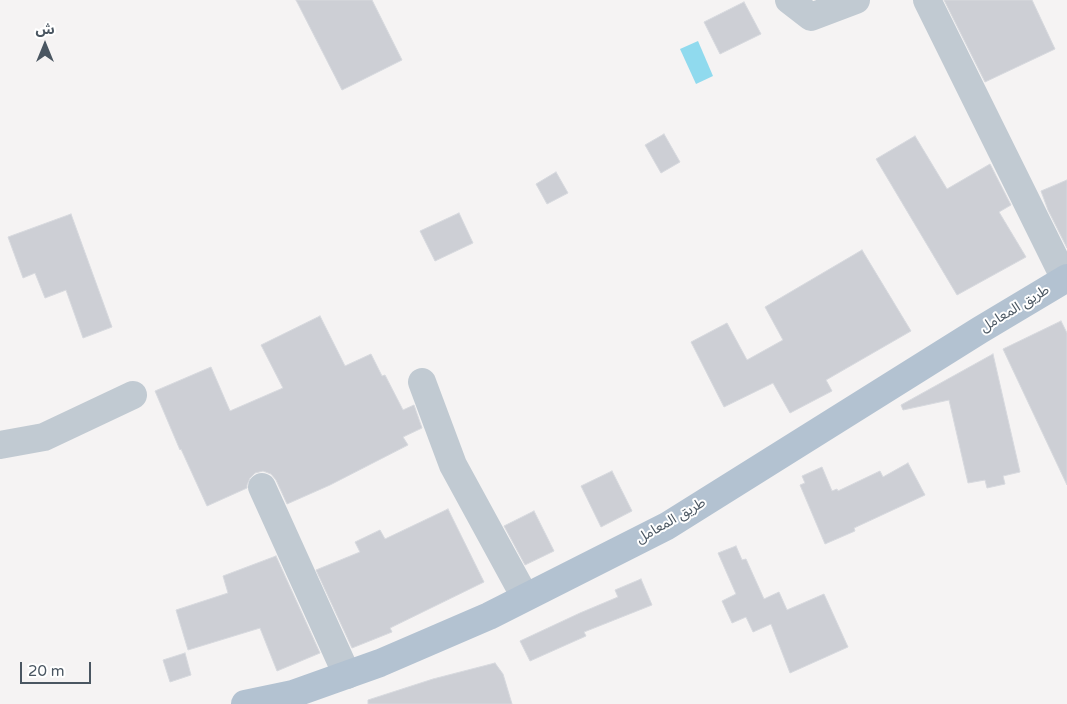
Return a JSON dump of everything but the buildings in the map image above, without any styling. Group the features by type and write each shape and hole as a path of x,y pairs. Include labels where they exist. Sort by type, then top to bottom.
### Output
{"main road":[{"name":"طريق المعامل","path":"245,704 292,694 380,664 489,616 667,526 1066,278"}],"street":[{"path":"789,0 811,16 856,0"},
{"path":"927,0 1066,278"},
{"path":"422,382 453,465 525,597"},
{"path":"0,445 44,437 133,395"},
{"path":"262,487 347,675"}],"water":[{"path":"698,41 713,76 696,84 680,49"}]}
